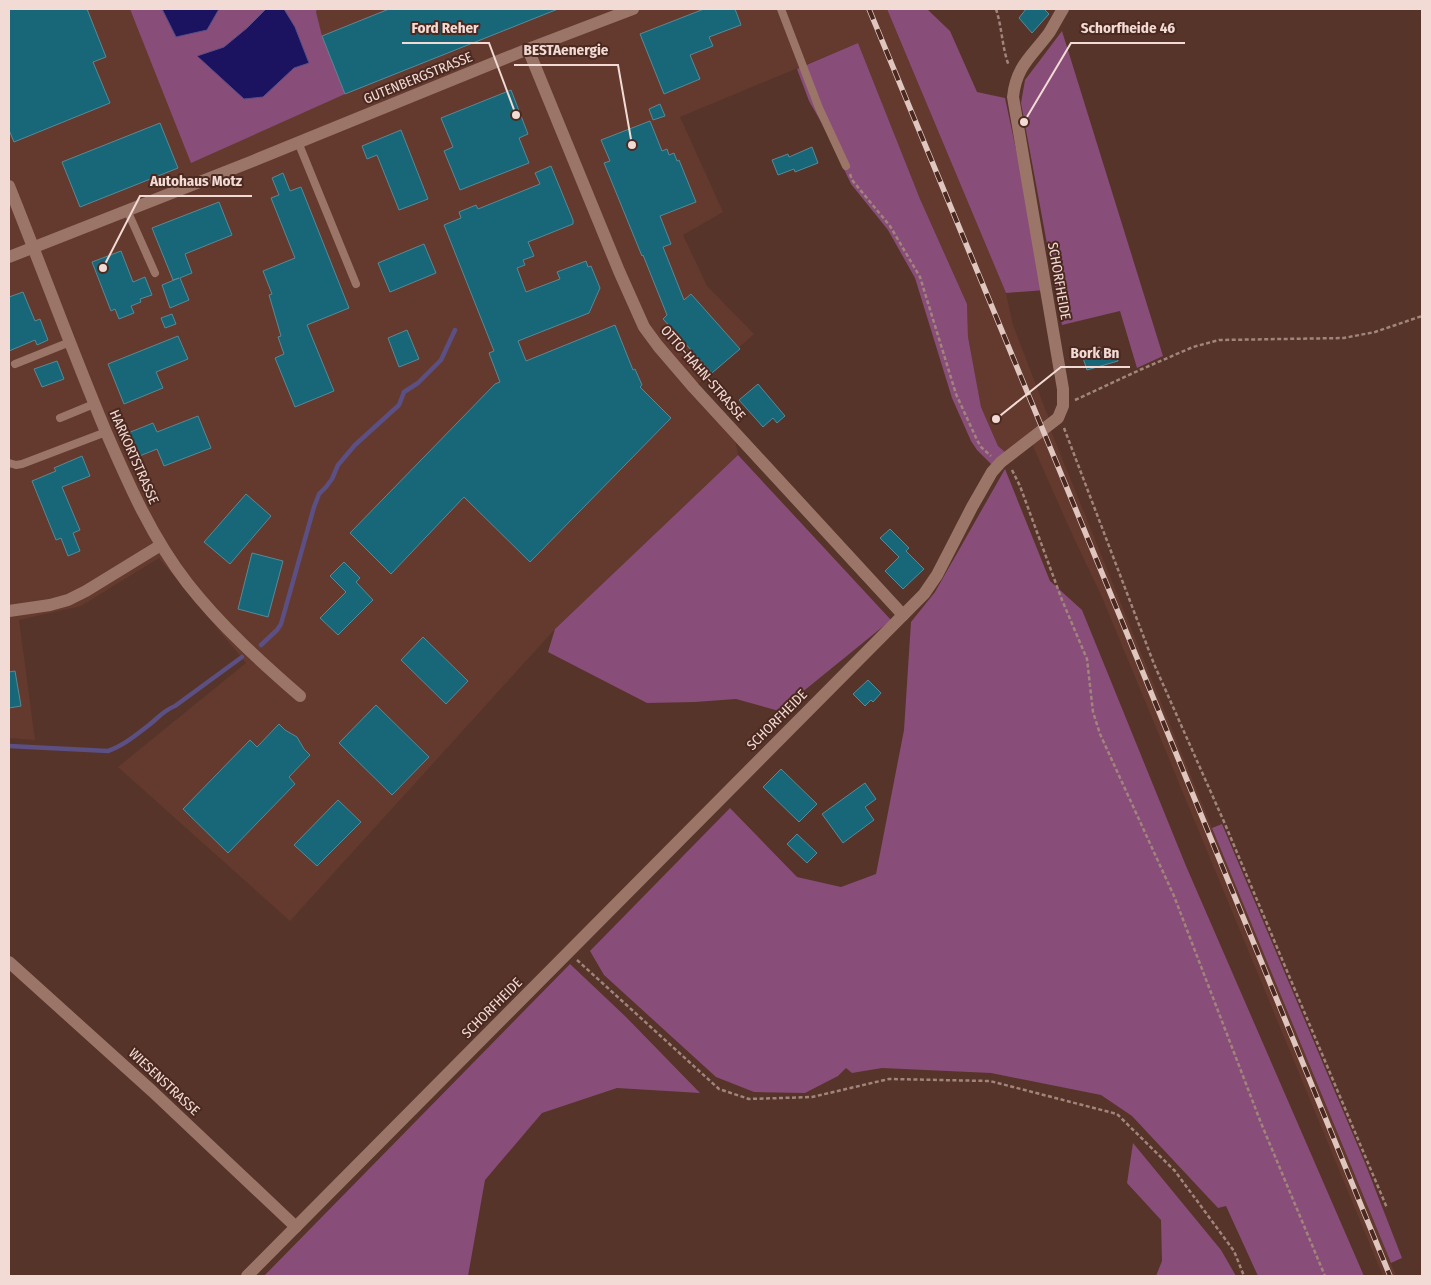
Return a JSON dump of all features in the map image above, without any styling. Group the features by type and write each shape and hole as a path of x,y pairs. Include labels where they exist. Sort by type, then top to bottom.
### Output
{"street":[{"name":"GUTENBERGSTRASSE","path":"9,257 528,49 633,9"},
{"name":"SCHORFHEIDE","path":"247,1276 924,594 937,575 992,472 1001,462 1058,418 1062,409 1063,389 1013,97 1014,86 1024,63 1050,31 1063,9"},
{"name":"OTTO-HAHN-STRASSE","path":"528,49 619,271 644,327 694,388 903,615"},
{"name":"HARKORTSTRASSE","path":"9,186 94,404 142,512 161,545 188,584 245,646 300,696"},
{"path":"9,611 50,605 68,600 161,545"},
{"name":"WIESENSTRASSE","path":"9,962 152,1091 296,1227"}],"lane":[{"path":"781,9 819,108 846,166"},
{"path":"298,142 356,284"},
{"path":"128,210 155,274"},
{"path":"16,364 70,342"},
{"path":"60,418 94,404"},
{"path":"9,463 22,464 106,432"}],"path":[{"path":"996,9 1009,65 1018,74"},
{"path":"846,166 852,180 890,226 920,277 956,394 981,447 988,455 1010,467 1015,474 1062,600 1087,659 1093,712 1100,734 1174,896 1261,1123 1324,1276"},
{"path":"1387,1208 1226,824 1154,664 1065,431 1062,409 1142,369 1193,347 1219,340 1344,338 1376,332 1422,316"},
{"path":"568,952 719,1089 749,1099 812,1097 889,1079 990,1082 1117,1114 1175,1171 1234,1250 1244,1276"}],"shaded area":[{"path":"9,9 887,9 1006,293 1013,325 1049,419 1005,452 998,446 981,407 968,337 967,304 920,199 858,43 680,117 723,212 683,235 707,286 754,334 694,388 733,430 738,455 555,629 290,921 118,767 246,663 159,558 81,606 19,620 35,740 9,738"},
{"path":"130,9 317,9 316,12 322,36 345,94 191,163"},
{"path":"162,9 219,9 207,30 176,37"},
{"path":"266,9 284,9 295,27 309,63 294,68 263,97 244,99 197,56 224,47"},
{"path":"887,9 927,9 950,31 977,92 1005,98 1046,290 1006,293"},
{"path":"1062,31 1163,356 1137,368 1120,311 1062,325 1021,103 1025,80"},
{"path":"858,43 920,199 967,304 968,337 981,407 998,446 1005,452 993,466 971,441 952,398 915,278 888,230 851,184 824,127 809,101 797,69"},
{"path":"1051,431 1396,1276 1383,1276 1102,597 1032,444"},
{"path":"738,455 891,620 779,711 736,699 647,703 548,652 555,629"},
{"path":"1005,469 1050,581 1082,610 1186,866 1364,1276 1258,1276 1226,1206 1218,1208 1132,1116 1101,1095 991,1073 882,1068 852,1073 846,1068 838,1076 805,1093 754,1092 716,1077 604,975 590,951 730,808 797,877 841,887 876,874 904,730 911,622 935,592"},
{"path":"1222,824 1365,1163 1402,1258 1391,1263 1212,828"},
{"path":"570,964 626,1017 700,1093 617,1088 542,1113 485,1180 468,1276 264,1276"},
{"path":"1133,1143 1221,1250 1236,1276 1156,1276 1162,1261 1161,1220 1127,1183"}],"building":[{"path":"9,9 87,9 106,57 93,62 110,103 14,142 9,130"},
{"path":"389,9 558,9 345,94 322,36"},
{"path":"704,9 735,9 741,25 709,37 713,46 690,55 700,79 664,94 640,34"},
{"path":"1026,9 1044,9 1049,14 1032,33 1019,18"},
{"path":"511,90 528,134 519,138 529,163 460,190 444,151 453,147 441,118"},
{"path":"660,104 665,116 653,120 649,109"},
{"path":"650,121 662,151 667,149 669,155 674,153 677,161 679,160 696,202 660,216 671,244 663,247 684,300 691,294 740,349 712,373 663,319 667,315 604,163 610,161 601,140"},
{"path":"160,123 178,168 80,207 62,162"},
{"path":"401,130 428,199 399,210 377,155 367,159 362,146"},
{"path":"812,147 818,163 795,172 794,169 778,175 772,160 788,154 789,157"},
{"path":"551,166 573,224 528,242 534,256 523,260 525,265 517,268 526,292 560,279 557,272 586,261 588,267 591,266 600,288 589,313 518,341 526,361 615,325 633,370 635,369 642,385 640,387 671,418 530,562 464,497 391,574 350,533 495,384 500,382 489,353 494,351 444,225 461,218 459,212 476,205 478,209 540,184 535,173"},
{"path":"283,173 290,191 301,187 349,308 307,325 334,391 295,407 275,358 284,354 278,337 281,336 269,295 272,294 263,271 295,258 271,198 279,195 272,178"},
{"path":"219,202 232,235 185,254 192,273 180,278 189,300 170,308 162,285 179,278 173,280 152,228"},
{"path":"424,244 436,273 390,292 378,263"},
{"path":"121,251 133,282 145,277 152,295 140,299 141,302 131,306 134,313 119,319 115,309 111,311 92,262"},
{"path":"23,292 35,321 40,319 48,340 37,345 35,340 9,351 9,297"},
{"path":"172,314 176,324 165,328 161,318"},
{"path":"407,330 419,359 399,367 388,338"},
{"path":"178,336 188,359 156,372 163,388 124,404 108,364"},
{"path":"1100,347 1102,353 1115,349 1118,361 1087,370 1081,352"},
{"path":"57,361 64,379 42,387 34,369"},
{"path":"758,384 785,416 777,423 773,418 763,427 739,400"},
{"path":"198,416 211,448 164,466 157,449 137,457 128,433 153,423 157,432"},
{"path":"82,456 90,476 62,487 80,530 73,533 80,551 68,556 61,538 56,540 32,481 56,471 54,468"},
{"path":"246,494 271,516 230,564 204,542"},
{"path":"890,529 909,548 906,551 924,569 903,589 885,571 899,557 880,538"},
{"path":"252,553 283,561 268,617 238,609"},
{"path":"344,562 360,578 356,582 373,600 338,635 320,618 346,592 330,576"},
{"path":"423,637 468,681 446,704 401,660"},
{"path":"15,671 21,706 9,708 9,672"},
{"path":"868,680 881,693 873,702 871,700 865,706 853,694"},
{"path":"376,705 429,757 392,795 339,743"},
{"path":"279,724 297,737 310,755 289,777 295,784 228,853 183,809 250,740 257,747"},
{"path":"781,769 817,804 799,822 763,787"},
{"path":"865,783 876,799 865,807 874,820 843,843 822,814"},
{"path":"338,800 361,822 317,866 294,845"},
{"path":"797,834 817,853 807,863 787,844"}],"waterway":[{"path":"261,645 281,624 319,494 332,479 338,465 355,445 399,405 404,392 418,383 441,360 455,330"},
{"path":"9,746 108,751 129,740 164,712 242,657"}],"railway":[{"path":"869,9 1390,1276"}],"place":[{"name":"Ford Reher","path":"516,115"},
{"name":"Schorfheide 46","path":"1024,122"},
{"name":"BESTAenergie","path":"632,145"},
{"name":"Autohaus Motz","path":"103,268"},
{"name":"Bork Bn","path":"996,419"}]}
